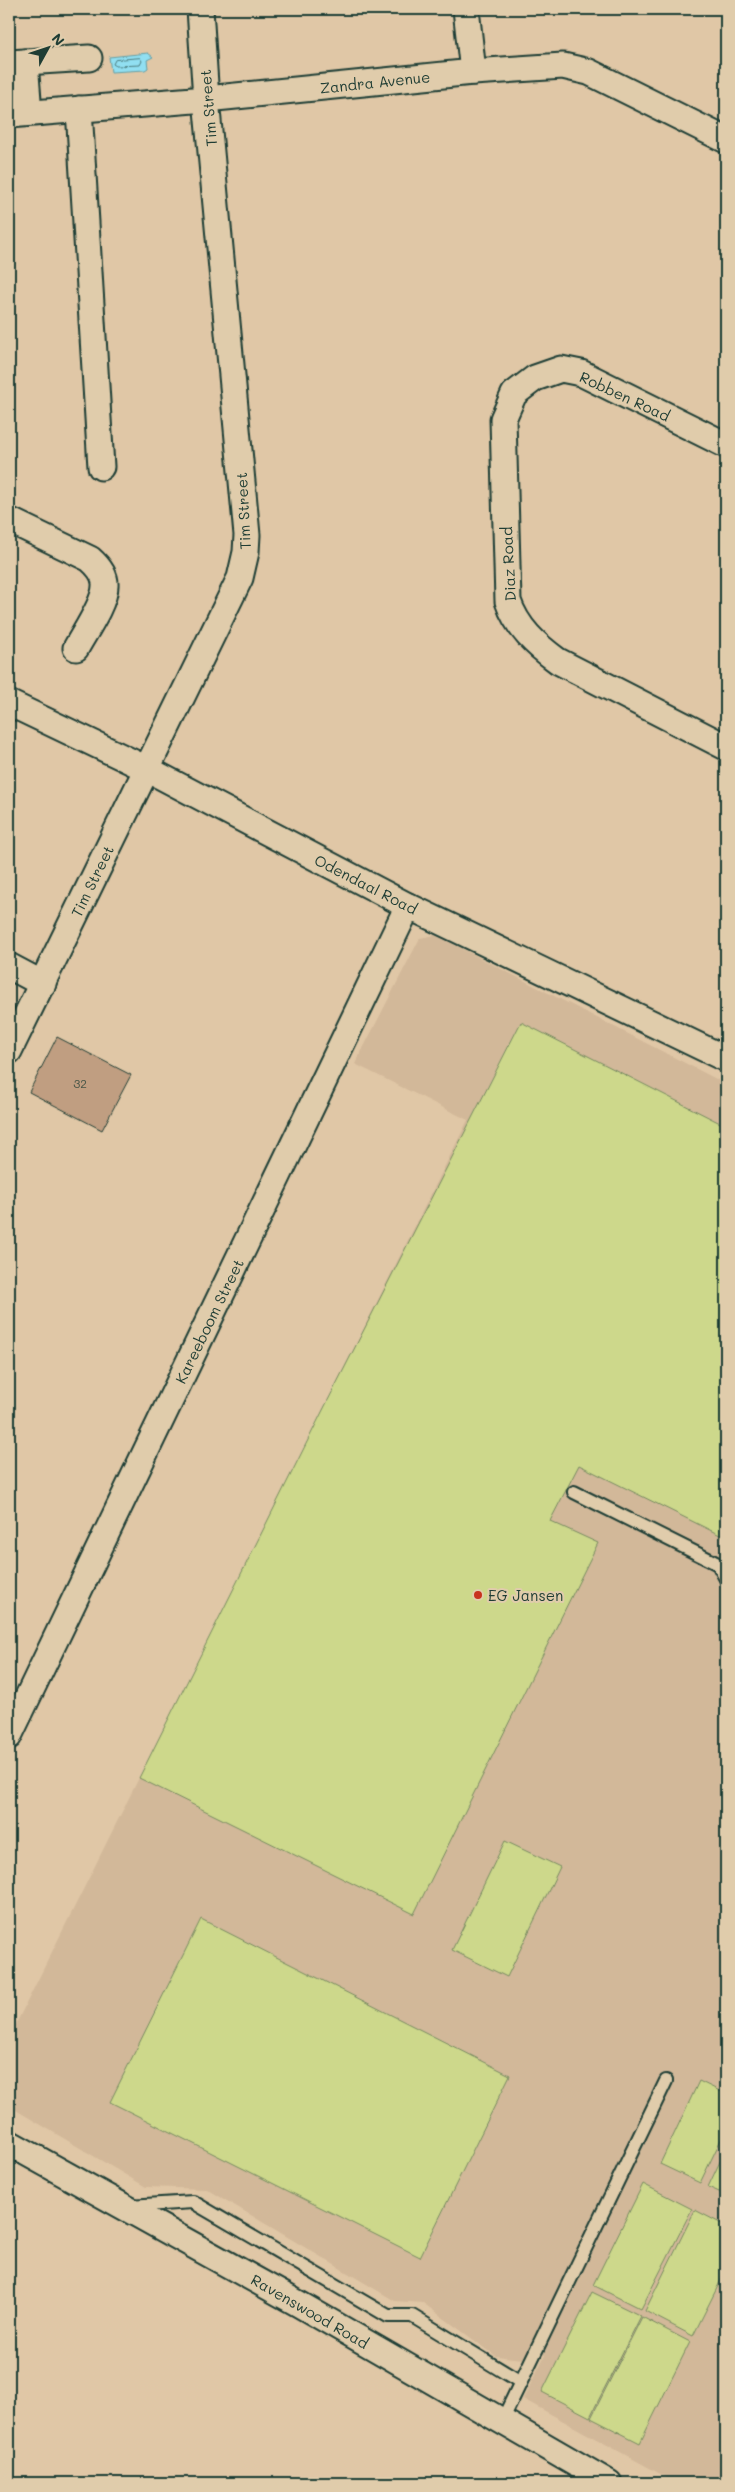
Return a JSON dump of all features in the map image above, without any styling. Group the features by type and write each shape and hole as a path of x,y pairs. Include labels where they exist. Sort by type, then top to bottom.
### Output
{"street":[{"name":"Tim Street","path":"9,1051 240,578 246,552 246,525 206,99 200,9"},
{"path":"466,9 473,72"},
{"path":"19,114 17,62 89,58"},
{"name":"Zandra Avenue","path":"19,114 206,99 473,72 563,66 583,70 726,140"},
{"path":"79,109 101,467"},
{"name":"Robben Road","path":"523,386 535,378 561,369 581,373 726,445"},
{"name":"Diaz Road","path":"523,386 514,394 503,419 508,601 513,616 536,645 558,661 726,748"},
{"path":"9,520 90,559 98,566 106,586 103,596 76,648"},
{"name":"Odendaal Road","path":"9,703 147,769 408,906 726,1059"},
{"name":"Kareeboom Street","path":"9,1736 408,906"},
{"path":"9,966 43,984"},
{"name":"Ravenswood Road","path":"9,2143 299,2304 609,2483"}],"lane":[{"path":"574,1492 718,1564 726,1579"},
{"path":"502,2421 666,2081"},
{"path":"124,2206 193,2202 388,2316 412,2316 520,2381"}],"shaded area":[{"name":"EG Jansen","path":"435,935 726,1084 726,2483 677,2483 523,2399 545,2355 529,2348 523,2359 496,2356 423,2303 395,2301 207,2189 146,2187 9,2106 9,2038 468,1120 355,1064 420,938"}],"green space":[{"path":"521,1022 726,1126 726,1538 579,1465 550,1521 598,1543 414,1914 139,1778 322,1412"},
{"path":"505,1841 560,1867 507,1977 452,1950"},
{"path":"201,1919 510,2075 420,2257 110,2102"},
{"path":"699,2081 726,2094 726,2129 700,2183 660,2164"},
{"path":"726,2149 726,2195 708,2187"},
{"path":"643,2184 692,2209 641,2309 593,2285"},
{"path":"695,2210 726,2226 726,2270 693,2336 645,2311"},
{"path":"592,2292 641,2316 590,2417 542,2392"},
{"path":"642,2317 690,2342 640,2443 591,2418"}],"water":[{"path":"148,53 153,57 147,60 148,68 145,70 111,72 109,57"}],"building":[{"path":"57,1037 131,1075 102,1130 29,1092"}],"place":[{"name":"EG Jansen","path":"478,1595"}]}
